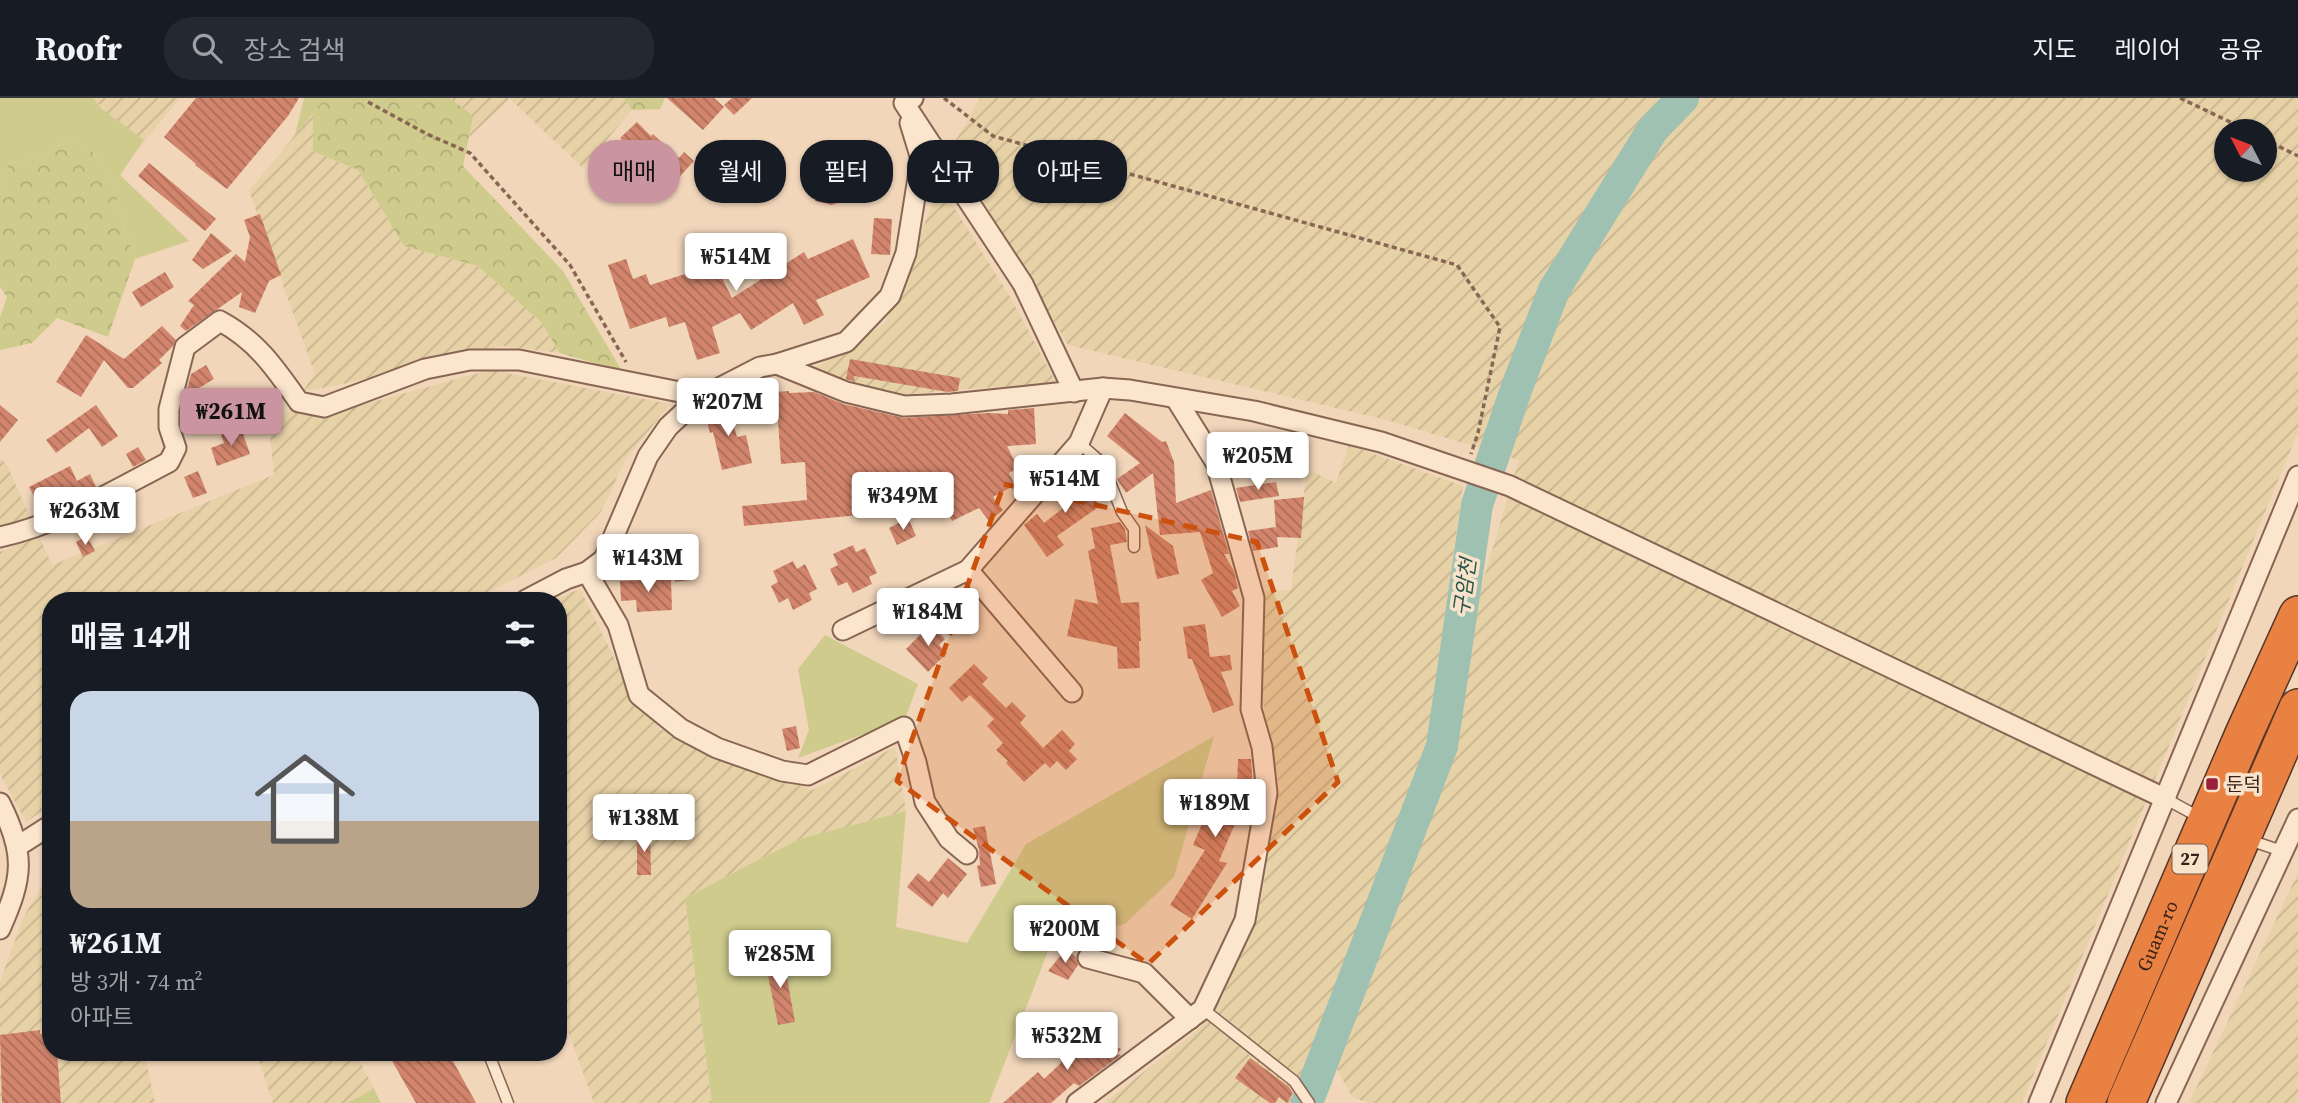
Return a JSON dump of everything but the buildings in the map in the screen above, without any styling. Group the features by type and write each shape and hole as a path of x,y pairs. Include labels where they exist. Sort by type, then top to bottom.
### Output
{"highway":[{"name":"Guam-ro","path":"2085,1102 2298,615"},
{"name":"Guam-ro","path":"2126,1103 2298,708"}],"street":[{"path":"541,592 587,572 604,559 648,456 668,427 698,399 760,367 846,342 890,296 906,253 921,159 905,100"},
{"path":"905,100 1023,284 1074,392"},
{"path":"0,537 26,531 58,518 169,462 176,448 169,427 169,409 185,347 220,321 242,333 268,359 299,402 324,407 425,369 470,360 519,360 698,399"},
{"path":"777,363 846,392 904,406 952,404 1103,388 1130,390 1254,411 1381,442 1510,486 2166,799"},
{"path":"843,630 968,570 1079,443 1103,388"},
{"path":"1077,1103 1197,1014 1245,920 1267,793 1262,747 1251,709 1254,598 1216,463 1176,399"},
{"path":"2039,1103 2298,476"},
{"path":"968,570 1072,692"},
{"path":"587,572 618,625 639,695 681,729 717,748 782,771 808,775 904,727 916,762 925,802 949,839 967,854"},
{"path":"0,803 13,829 19,854 17,884 0,929"},
{"path":"2166,1103 2298,819"},
{"path":"18,846 42,831"},
{"path":"1088,958 1144,973 1197,1014"}],"lane":[{"path":"1079,443 1102,463 1122,512 1134,529 1134,547"},
{"path":"2166,799 2207,821"},
{"path":"2242,838 2282,851"},
{"path":"1197,1014 1293,1081 1309,1103"},
{"path":"492,1061 508,1103"}],"path":[{"path":"944,98 993,136 1457,265 1500,327 1478,433 1466,471"},
{"path":"2180,98 2224,119"},
{"path":"368,102 427,134 470,153 570,265 640,385"},
{"path":"2277,146 2298,156"}],"highlighted area":[{"path":"1004,484 1257,542 1338,782 1148,964 897,781"}],"shaded area":[{"path":"93,98 180,98 139,148"},
{"path":"450,98 624,98 632,110 607,140 588,140 588,162 583,168 510,99 469,137 472,116"},
{"path":"980,98 2298,98 2298,432 2022,1103 1369,1103 1352,1097 1337,1069 1519,460 1387,420 1068,345 985,203 999,203 999,140 956,140"},
{"path":"313,113 313,151 358,170 404,246 478,266 541,322 560,353 503,346 303,391 315,374 249,191"},
{"path":"933,203 951,203 1010,297 1057,384 899,395 814,369 885,323"},
{"path":"490,370 670,404 625,460 601,512 556,558 489,592 42,592 42,811 26,822 0,774 0,552 39,536 52,565 274,475 269,424 289,411 336,412"},
{"path":"1349,445 1463,486 1427,743 1303,1078 1291,1103 1104,1103 1199,1029 1223,996 1261,900 1279,785 1263,703 1263,591 1291,590 1307,469 1336,483"},
{"path":"0,458 7,465 30,517 0,528"},
{"path":"580,589 625,680 660,729 813,790 895,747 906,811 799,839 685,898 712,1103 594,1103 567,1028 567,594"},
{"path":"2298,873 2298,1103 2189,1103"},
{"path":"42,885 42,1061 146,1061 155,1103 0,1103 0,982 23,918"},
{"path":"259,1061 360,1061 374,1089 347,1103 273,1103"}],"green space":[{"path":"0,98 93,98 102,109 144,140 120,175 189,241 135,259 121,218 114,183 89,146 65,140 42,156 9,164 0,188"},
{"path":"304,98 326,98 295,135"},
{"path":"326,98 450,98 473,116 463,166 563,271 622,371 560,353 541,322 478,266 404,246 358,170 313,151 313,113"},
{"path":"624,98 665,98 660,109 632,110"},
{"path":"65,140 89,146 114,183 121,218 135,259 108,337 57,318 32,343 0,350 0,317 7,297 0,287 0,188 9,164 42,156"},
{"path":"825,635 918,684 905,719 798,758 809,730 798,669"},
{"path":"1214,736 1174,877 1125,924 1052,941 989,1103 712,1103 685,898 799,839 906,811 896,927 967,943 1026,844"},
{"path":"374,1089 381,1103 347,1103"}],"waterway":[{"name":"구암천","path":"1307,1103 1442,746 1477,505 1517,387 1554,290 1653,129 1683,98"}],"place":[{"name":"둔덕","path":"2212,784"}]}
